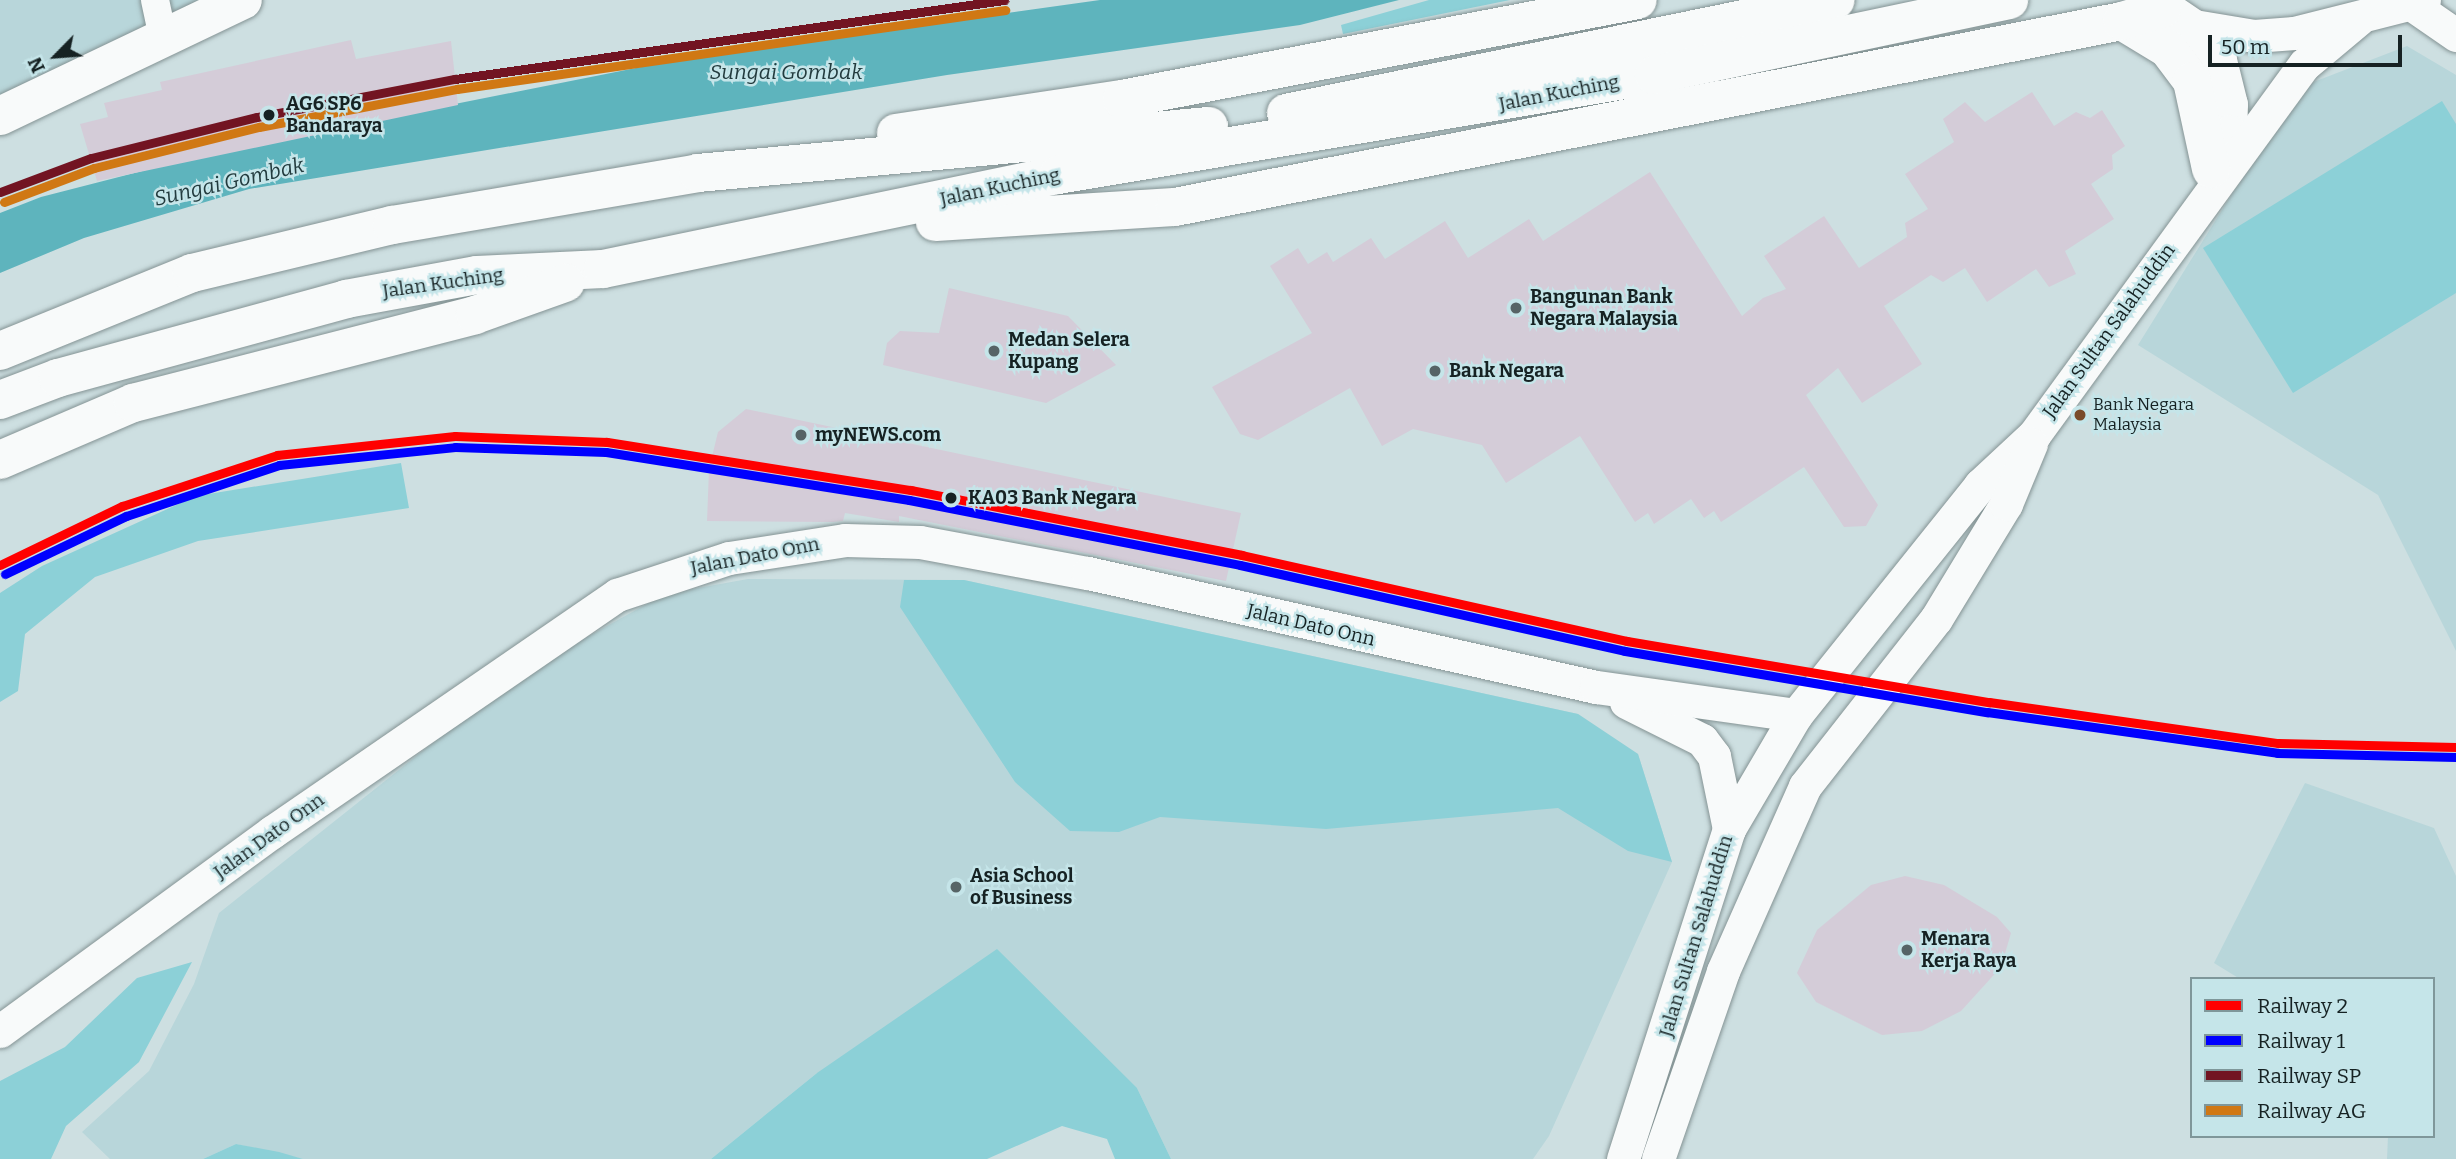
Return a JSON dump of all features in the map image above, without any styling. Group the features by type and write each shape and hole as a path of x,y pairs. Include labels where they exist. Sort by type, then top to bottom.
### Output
{"main road":[{"path":"0,116 243,0"},
{"path":"698,173 876,136 1264,74 1638,0"},
{"name":"Jalan Kuching","path":"0,351 192,273 392,225 698,173 1217,125 1836,0"},
{"name":"Jalan Kuching","path":"0,400 71,374 346,299 477,275 603,269 1058,175 1468,110 1851,35 2009,0"},
{"path":"2005,41 2033,0"},
{"path":"700,249 970,218 1175,207 2005,41 2171,12"},
{"path":"2122,21 2168,49 2192,81 2211,169"},
{"path":"0,323 188,253 270,235 392,225"},
{"path":"0,460 68,426 133,403 463,318 603,269"}],"street":[{"path":"155,0 163,38"},
{"path":"2448,0 2456,15"},
{"path":"2171,12 2264,36 2359,19 2417,2 2456,35"},
{"name":"Jalan Sultan Salahuddin","path":"2171,12 2220,60 2231,104 2230,131 2185,228"},
{"name":"Jalan Sultan Salahuddin","path":"1623,1159 1729,829 1796,715 1980,485 2034,435 2305,64 2359,19"},
{"name":"Jalan Sultan Salahuddin","path":"1658,1159 1723,971 1805,786 1936,619 2006,504 2034,435"},
{"name":"Jalan Dato Onn","path":"0,1031 272,832 617,595 695,565 845,540 920,542 1088,573 1596,687 1796,715"},
{"name":"Jalan Dato Onn","path":"1596,687 1702,740 1714,756 1729,829"}],"shaded area":[{"path":"0,0 217,0 0,104"},
{"path":"1429,0 1510,0 1343,34 1341,25"},
{"path":"2407,46 2456,75 2456,651 2378,495 2138,345 2298,88"},
{"path":"2442,101 2456,124 2456,293 2293,393 2203,248"},
{"path":"401,463 409,508 198,541 95,577 25,634 18,691 0,702 0,593 42,566 196,496"},
{"name":"Asia School of Business","path":"748,579 964,580 1578,714 1638,754 1672,862 1549,1136 1533,1159 1171,1159 1137,1088 817,1073 711,1159 303,1159 236,1144 203,1159 110,1159 82,1132 149,1071 194,984 219,913 473,711 578,642 665,594"},
{"path":"904,580 964,580 1578,714 1638,754 1672,862 1628,851 1558,808 1326,829 1160,817 1119,832 1070,831 1015,782 900,607"},
{"path":"2305,783 2434,828 2456,876 2456,1159 2387,1159 2388,1138 2435,1138 2435,977 2237,977 2214,963"},
{"path":"997,949 1137,1088 1171,1159 1115,1159 1107,1139 1062,1126 987,1159 711,1159 817,1073"},
{"path":"192,962 139,1062 66,1126 51,1159 0,1159 0,1081 65,1047 137,978"},
{"path":"236,1144 279,1152 303,1159 203,1159"}],"water":[{"name":"Sungai Gombak","path":"1100,0 1399,0 1300,25 947,75 249,189 84,238 0,273 0,213 41,197 224,150 691,57"}],"building":[{"name":"AG6 SP6 Bandaraya","path":"351,40 356,59 451,41 458,105 97,181 80,124 108,117 104,103 162,90 160,82"},
{"name":"Bangunan Bank Negara Malaysia","path":"2032,92 2054,126 2076,112 2090,118 2102,110 2125,146 2112,155 2113,169 2091,184 2114,219 2065,251 2076,274 2049,287 2036,269 1987,302 1965,268 1943,282 1931,275 1884,306 1922,364 1862,403 1838,368 1806,395 1878,505 1866,526 1844,527 1804,467 1721,522 1714,511 1704,518 1691,499 1654,524 1648,513 1635,522 1580,436 1506,483 1482,445 1413,429 1382,446 1350,388 1258,440 1240,434 1212,387 1312,333 1270,266 1298,248 1308,264 1327,252 1333,262 1371,238 1385,259 1445,221 1468,258 1529,219 1543,241 1650,172 1742,316 1763,298 1786,289 1764,256 1824,216 1859,268 1907,237 1905,223 1928,209 1905,174 1954,142 1943,119 1965,102 1985,122"},
{"name":"Medan Selera Kupang","path":"949,288 1068,316 1116,365 1046,403 883,365 887,343 900,331 939,333"},
{"name":"KA03 Bank Negara","path":"746,409 1241,513 1226,581 899,516 899,522 845,513 843,521 833,522 707,521 709,469 718,432"},
{"name":"Menara Kerja Raya","path":"1905,876 1944,885 1997,917 2011,933 2001,967 1961,1011 1922,1031 1882,1035 1816,1002 1797,973 1817,930 1871,885"}],"rail line":[{"name":"SP","path":"0,192 91,158 257,117 455,79 1004,0"},
{"name":"AG","path":"4,202 94,168 259,127 457,89 1005,10"},
{"name":"2","path":"0,565 122,506 277,455 455,436 607,442 911,490 1242,555 1627,641 1989,702 2278,743 2456,747"},
{"name":"1","path":"5,574 126,516 279,465 455,447 606,452 909,500 1240,565 1625,651 1987,712 2277,753 2456,757"}],"place":[{"name":"AG6 SP6 Bandaraya","path":"269,115"},
{"name":"Bangunan Bank Negara Malaysia","path":"1516,308"},
{"name":"Medan Selera Kupang","path":"994,351"},
{"name":"Bank Negara","path":"1435,371"},
{"name":"Bank Negara Malaysia","path":"2080,415"},
{"name":"myNEWS.com","path":"801,435"},
{"name":"KA03 Bank Negara","path":"951,498"},
{"name":"Asia School of Business","path":"956,887"},
{"name":"Menara Kerja Raya","path":"1907,950"}]}
